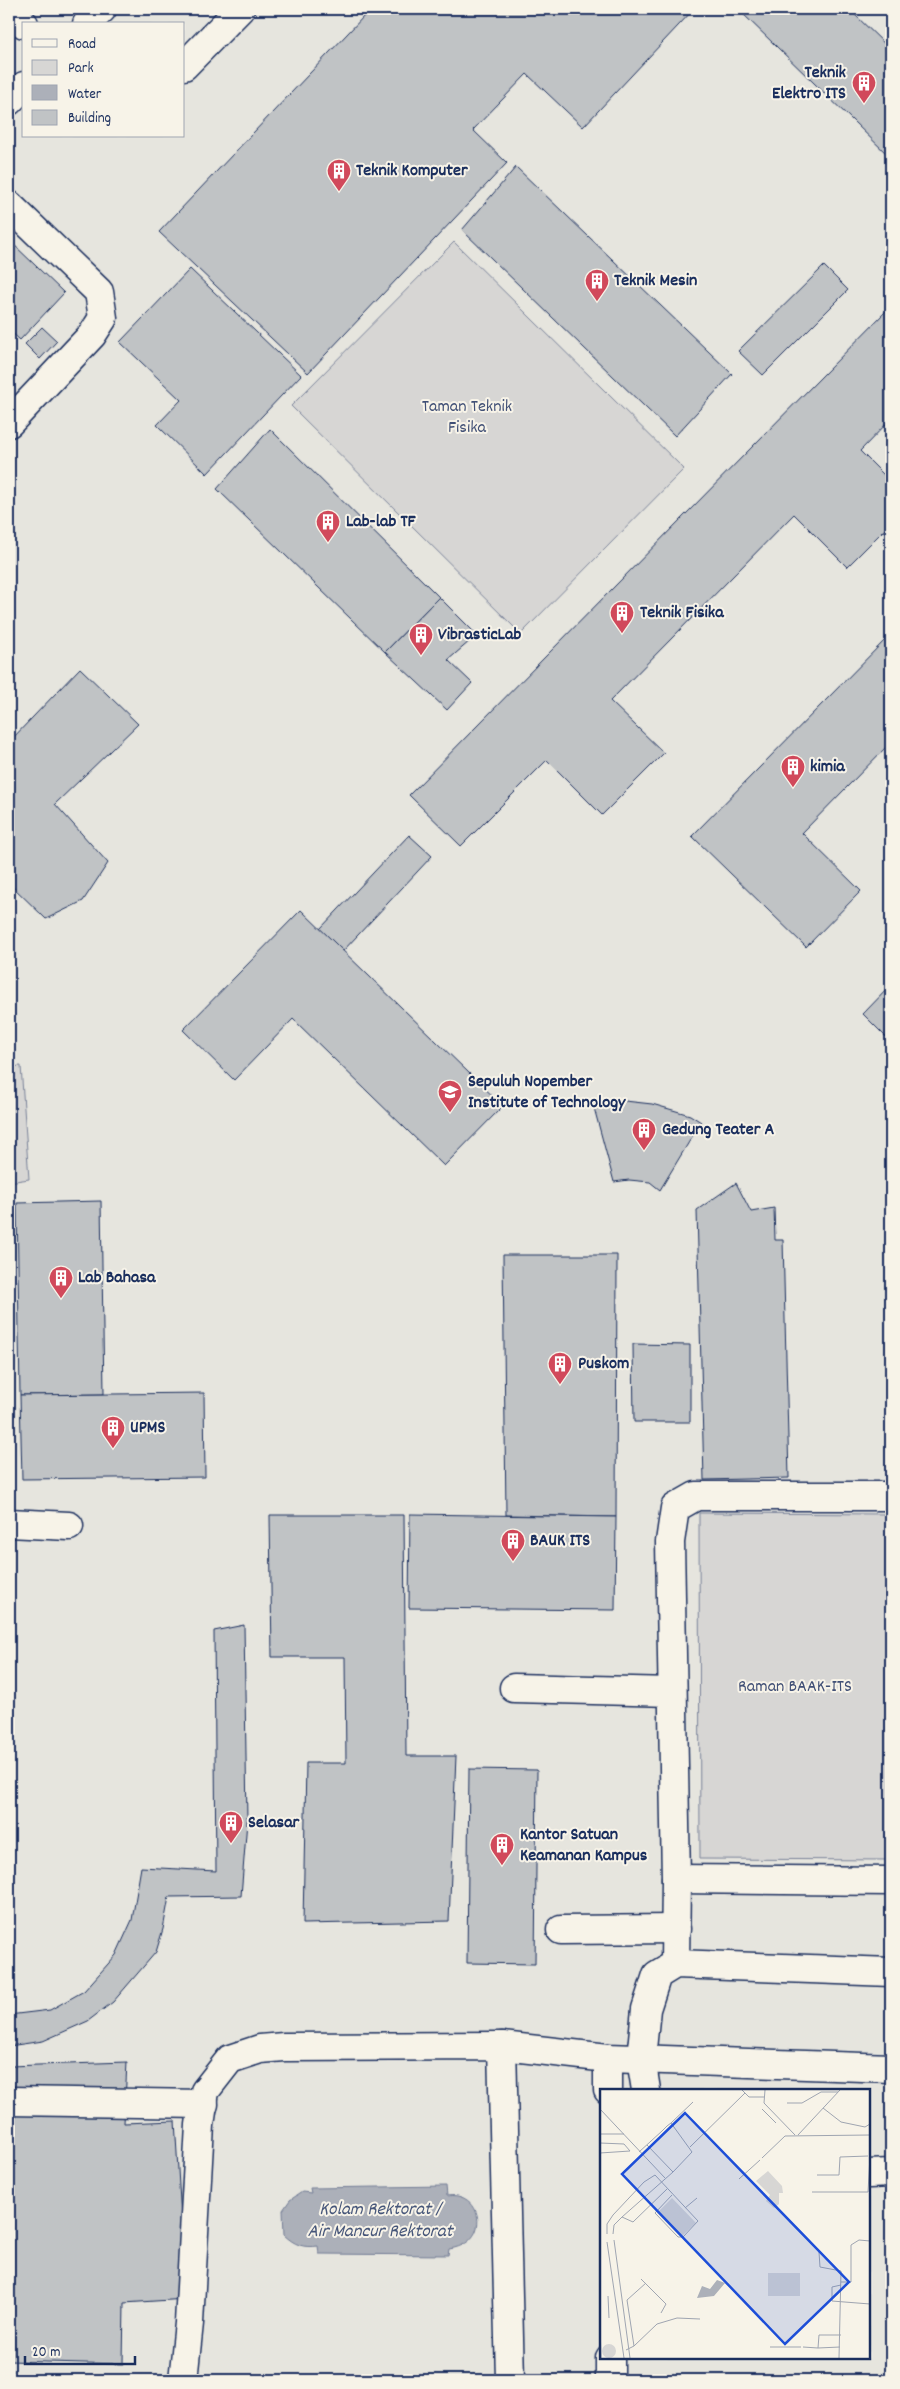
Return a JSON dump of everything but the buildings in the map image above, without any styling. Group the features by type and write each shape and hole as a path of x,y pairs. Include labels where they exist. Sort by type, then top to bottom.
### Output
{"street":[{"path":"10,9 22,22"},
{"path":"89,22 102,9"},
{"path":"185,65 240,9"},
{"path":"9,101 22,88"},
{"path":"9,205 100,292 103,318 92,335 9,423"},
{"path":"675,1964 676,1879 670,1542 675,1508 696,1496 891,1496"},
{"path":"9,1523 69,1526"},
{"path":"514,1688 672,1692"},
{"path":"676,1879 891,1881"},
{"path":"561,1930 676,1929"},
{"path":"646,2089 641,2059 646,2010 653,1982 662,1971 675,1964 891,1972"},
{"path":"183,2380 189,2323 200,2125 206,2091 230,2059 260,2049 502,2046 608,2058 891,2068"},
{"path":"502,2046 510,2380"},
{"path":"608,2058 608,2089"},
{"path":"9,2101 204,2104"},
{"path":"870,2174 891,2173"},
{"path":"610,2359 610,2380"}],"shaded area":[{"name":"Sepuluh Nopember Institute of Technology","path":"9,9 891,9 891,2380 9,2380"}],"green space":[{"name":"Taman Teknik Fisika","path":"454,242 684,469 521,634 291,406"},
{"path":"21,1066 29,1179 9,1182 9,1067"},
{"name":"Raman BAAK-ITS","path":"699,1513 891,1514 891,1860 700,1859"}],"water":[{"name":"Kolam Rektorat / Air Mancur Rektorat","path":"446,2186 447,2196 459,2196 468,2201 475,2209 478,2218 477,2228 472,2237 463,2245 449,2249 448,2255 319,2254 318,2246 308,2247 300,2245 284,2235 283,2210 290,2200 302,2192 311,2193 310,2188"}],"place":[{"name":"Teknik Elektro ITS","path":"864,104"},
{"name":"Teknik Komputer","path":"339,192"},
{"name":"Teknik Mesin","path":"597,302"},
{"name":"Lab-lab TF","path":"328,543"},
{"name":"Teknik Fisika","path":"622,634"},
{"name":"VibrasticLab","path":"421,656"},
{"name":"kimia","path":"793,788"},
{"name":"Sepuluh Nopember Institute of Technology","path":"450,1113"},
{"name":"Gedung Teater A","path":"644,1151"},
{"name":"Lab Bahasa","path":"61,1299"},
{"name":"Puskom","path":"560,1385"},
{"name":"UPMS","path":"113,1449"},
{"name":"BAUK ITS","path":"513,1562"},
{"name":"Selasar","path":"231,1844"},
{"name":"Kantor Satuan Keamanan Kampus","path":"502,1866"}]}
